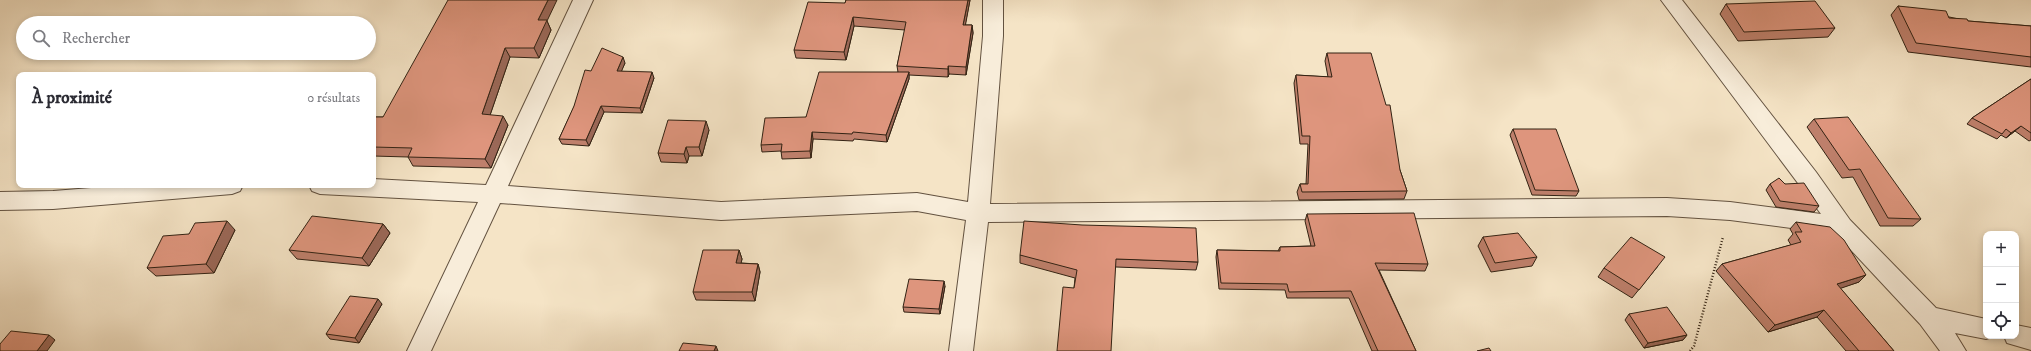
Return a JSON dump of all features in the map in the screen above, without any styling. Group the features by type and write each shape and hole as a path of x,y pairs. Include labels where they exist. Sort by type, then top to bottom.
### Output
{"street":[{"path":"419,351 570,31 582,0"},
{"path":"961,351 978,213 993,36 992,0"},
{"path":"1671,0 1681,11 1808,178 1842,226 1929,317 1954,351"},
{"path":"0,201 54,200 196,188"},
{"path":"376,188 494,194 721,210 917,202 978,213 1667,207 1730,212 1842,226"},
{"path":"1929,317 1983,328"},
{"path":"2019,337 2031,339"}],"path":[{"path":"1690,351 1694,346 1730,212"}],"building":[{"path":"448,0 548,0 538,20 547,20 534,48 505,48 482,114 503,116 485,159 408,157 412,148 376,147 376,117 383,117"},
{"path":"846,0 968,0 963,25 972,25 966,67 948,66 948,69 897,66 906,22 853,17 844,52 794,50 808,2 845,3"},
{"path":"1815,1 1835,28 1744,32 1726,4"},
{"path":"1898,6 1946,11 1949,18 1967,19 1968,21 2031,26 2031,57 1916,43"},
{"path":"602,48 623,57 617,71 652,72 640,108 601,106 586,140 559,139 574,106 585,70 591,71"},
{"path":"1327,53 1371,53 1386,105 1390,105 1400,170 1407,191 1302,192 1300,184 1308,184 1310,136 1302,136 1296,75 1332,77"},
{"path":"819,72 909,72 886,135 853,132 852,134 812,132 810,151 781,152 782,144 761,145 765,118 806,117"},
{"path":"2031,79 2031,133 2021,126 2011,133 2006,129 2002,134 1972,118"},
{"path":"1848,117 1921,219 1888,218 1860,169 1849,170 1814,119"},
{"path":"668,120 706,121 699,147 686,147 684,154 658,153"},
{"path":"1513,129 1556,129 1579,191 1535,190"},
{"path":"1779,178 1785,184 1804,183 1819,206 1780,201 1770,184"},
{"path":"1414,213 1428,264 1375,263 1416,351 1378,351 1351,291 1289,292 1287,284 1221,283 1217,250 1280,251 1280,247 1315,246 1307,214"},
{"path":"312,216 383,224 362,258 289,250"},
{"path":"227,221 206,264 147,268 163,236 189,234 195,223"},
{"path":"1024,221 1082,225 1196,228 1198,262 1116,259 1111,351 1057,351 1063,287 1074,288 1077,270 1020,255"},
{"path":"1796,222 1830,227 1844,240 1866,275 1837,284 1894,351 1859,351 1824,310 1775,325 1722,264 1801,242 1795,232 1802,232"},
{"path":"1518,233 1537,257 1495,263 1483,237"},
{"path":"1631,237 1665,257 1639,290 1604,268"},
{"path":"703,250 739,250 736,263 758,264 752,292 693,292"},
{"path":"909,279 944,281 939,309 903,307"},
{"path":"350,296 378,299 355,338 326,334"},
{"path":"1667,307 1687,335 1648,343 1629,314"},
{"path":"11,331 49,335 37,351 0,351 0,344"},
{"path":"683,343 716,346 714,351 679,351"},
{"path":"1489,348 1491,351 1477,351"}]}
